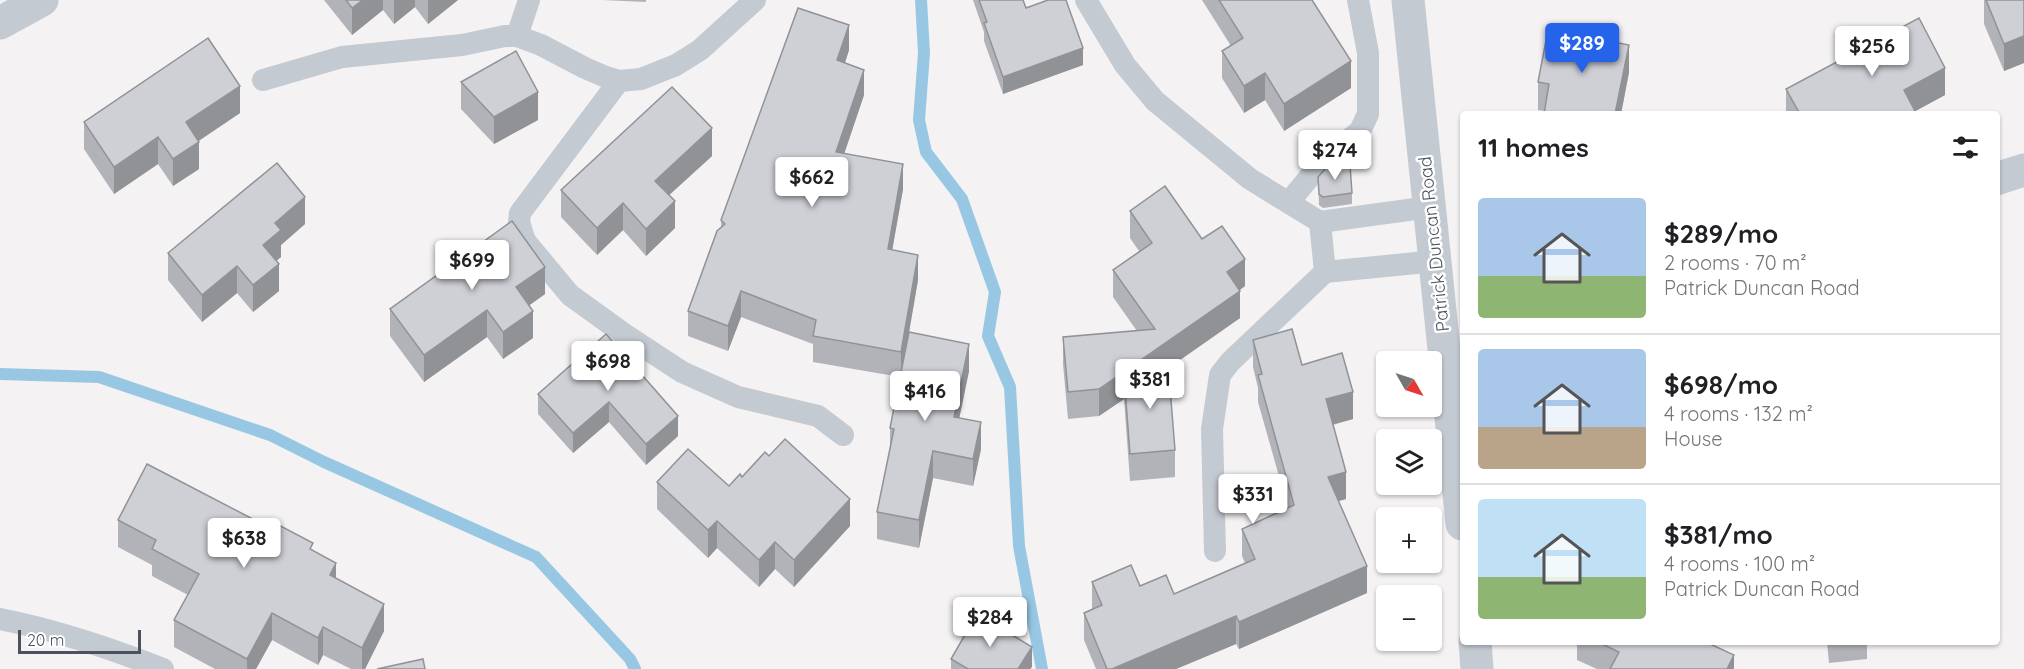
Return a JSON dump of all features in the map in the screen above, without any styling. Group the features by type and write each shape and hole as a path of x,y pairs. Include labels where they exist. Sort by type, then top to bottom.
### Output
{"street":[{"path":"0,23 42,0"},
{"name":"Patrick Duncan Road","path":"1408,0 1430,207 1445,270 1460,494"},
{"path":"2000,178 2024,170"},
{"path":"1474,645 1477,669"}],"lane":[{"path":"517,36 529,0"},
{"path":"263,80 342,57 462,45 505,36 517,36 540,45 585,68 619,81 641,79 676,65 700,50 755,0"},
{"path":"1086,0 1125,65 1155,101 1250,179 1320,222 1430,207"},
{"path":"1289,202 1326,157 1360,131 1368,114 1368,53 1358,0"},
{"path":"619,81 520,213 519,222 525,241 570,294 624,334 682,372 738,397 818,416 843,435"},
{"path":"1320,222 1325,272"},
{"path":"1215,551 1212,429 1220,375 1230,362 1325,272 1445,270"},
{"path":"0,619 45,628 120,652 163,669"}],"building":[{"path":"346,0 363,0 352,8"},
{"path":"979,0 1023,0 1026,8 1048,0 1066,0 1083,48 1003,77 984,23 987,22"},
{"path":"1219,0 1312,0 1351,61 1284,104 1265,73 1244,86 1222,51 1243,38"},
{"path":"1986,0 2024,0 2024,36 2004,44"},
{"path":"798,8 849,25 837,60 864,70 836,152 903,164 888,249 918,255 901,352 813,336 816,320 741,291 728,326 688,311 717,231 725,224 721,220"},
{"path":"1919,18 1945,68 1904,90 1915,111 1798,111 1786,89"},
{"path":"1548,30 1629,45 1616,111 1544,111 1549,84 1538,82"},
{"path":"208,38 240,86 186,122 199,142 173,159 158,137 114,167 84,122"},
{"path":"516,51 538,92 494,117 461,82"},
{"path":"672,87 712,128 655,181 675,201 646,229 623,203 597,228 561,190"},
{"path":"277,163 305,197 275,223 281,230 263,245 279,264 253,285 237,266 202,295 168,253"},
{"path":"1350,165 1352,193 1323,197 1319,194 1318,177 1327,167"},
{"path":"1165,186 1202,239 1222,226 1245,259 1227,272 1240,291 1099,389 1068,392 1063,337 1155,329 1113,270 1152,243 1130,211"},
{"path":"512,221 545,267 516,287 533,311 503,332 487,310 424,355 390,309"},
{"path":"1292,329 1302,365 1342,353 1353,392 1326,399 1346,472 1328,477 1367,566 1239,622 1236,616 1112,669 1107,669 1084,613 1102,605 1092,582 1131,565 1140,586 1166,575 1174,594 1255,559 1242,529 1294,505 1258,375 1262,374 1253,340"},
{"path":"909,332 969,344 954,417 981,422 973,459 933,451 919,520 877,512 894,429 890,428"},
{"path":"606,334 678,416 646,444 609,402 573,433 538,394"},
{"path":"1168,363 1175,450 1130,454 1124,375"},
{"path":"785,439 850,499 794,560 775,542 759,560 717,521 708,530 657,482 688,449 729,486 740,474 742,477 765,452 769,456"},
{"path":"147,464 270,528 273,522 313,543 310,549 336,563 330,575 384,604 362,648 323,627 318,638 272,613 247,659 174,620 199,574 152,549 156,540 118,520"},
{"path":"977,614 1032,647 1018,669 968,669 951,659"},
{"path":"1604,645 1712,645 1734,655 1727,669 1610,669 1619,652"},
{"path":"423,659 425,669 377,669"}],"waterway":[{"path":"921,0 924,53 919,120 926,152 962,199 995,292 988,336 1010,387 1019,546 1042,669"},
{"path":"0,374 99,377 270,435 324,462 536,557 630,659 635,669"}]}
